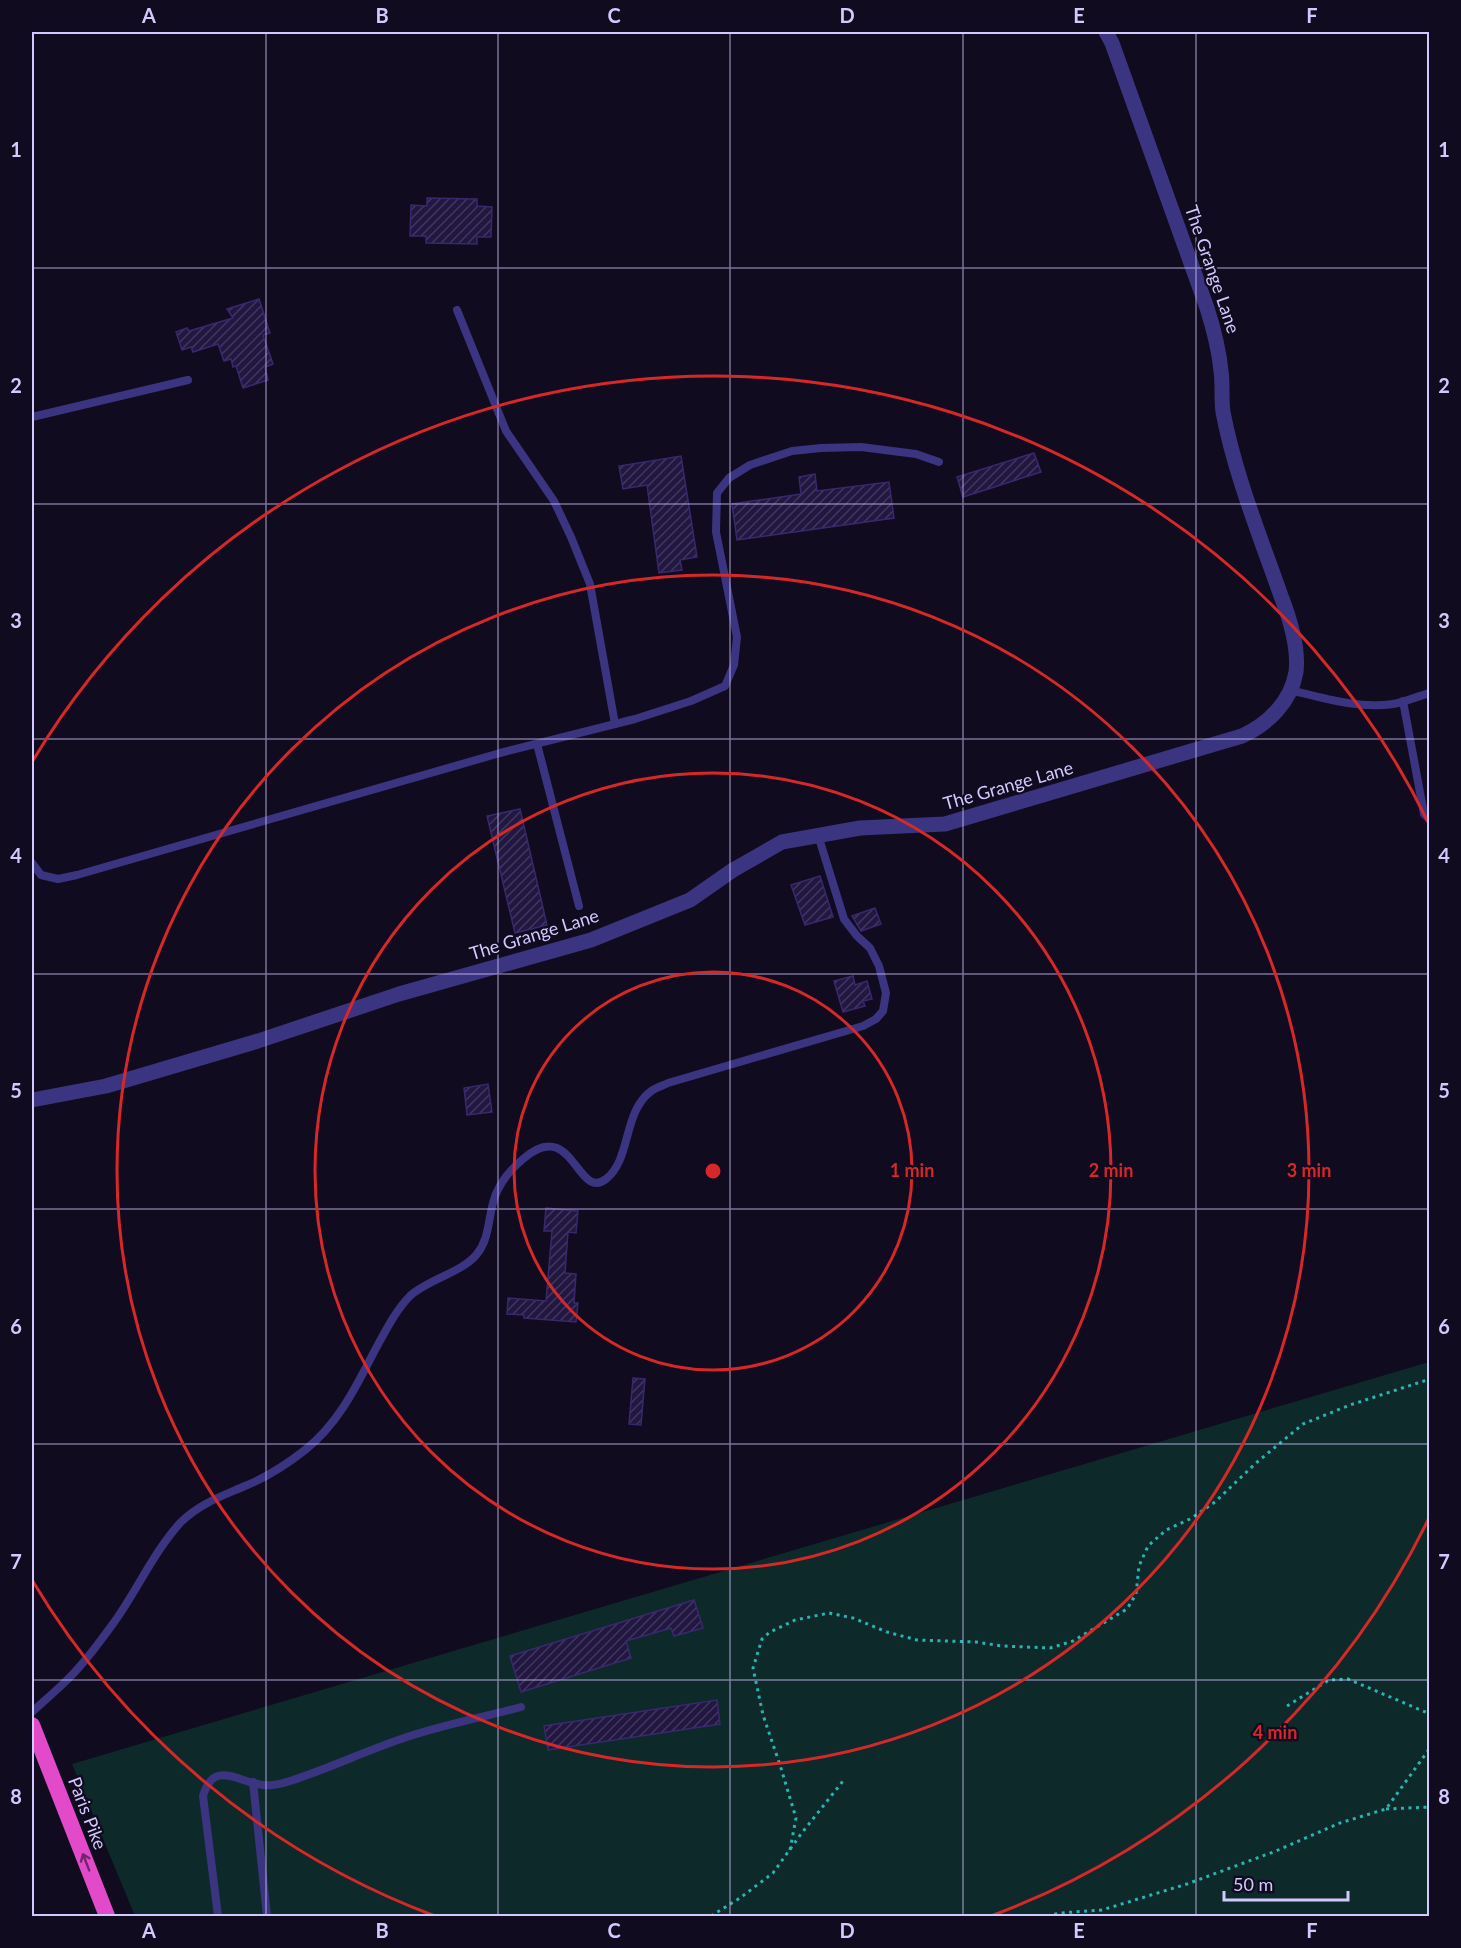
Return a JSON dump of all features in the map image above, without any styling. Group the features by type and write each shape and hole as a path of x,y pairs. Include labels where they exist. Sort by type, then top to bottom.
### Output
{"highway":[{"name":"Paris Pike","path":"32,1725 107,1917"}],"street":[{"name":"The Grange Lane","path":"32,1100 106,1086 258,1041 399,994 591,940 690,900 733,870 782,842 860,828 945,824 1242,736 1268,721 1290,690 1296,671 1295,645 1289,618 1237,465 1223,410 1218,344 1116,54 1106,32"}],"lane":[{"path":"457,310 506,431 554,501 590,584 615,724"},
{"path":"32,417 188,380"},
{"path":"32,862 40,875 58,879 77,875 691,701 724,686 734,665 737,637 716,532 717,493 729,478 750,465 792,451 821,448 861,447 916,454 939,462"},
{"path":"1290,690 1343,703 1394,704 1430,693"},
{"path":"1403,701 1424,814 1430,820"},
{"path":"537,744 579,906"},
{"path":"32,1712 70,1677 115,1621 180,1523 198,1507 285,1466 308,1448 334,1420 354,1390 400,1308 412,1295 476,1257 486,1241 494,1200 507,1174 525,1157 542,1146 551,1145 565,1152 585,1179 593,1183 602,1182 617,1166 631,1122 649,1093 668,1083 863,1026 876,1019 883,1011 886,993 879,966 870,948 844,919 818,836"},
{"path":"218,1917 203,1796 207,1784 215,1776 226,1775 263,1785 278,1785 411,1735 521,1707"},
{"path":"253,1782 267,1917"}],"path":[{"path":"790,1850 796,1818 763,1715 753,1668 762,1639 770,1632 795,1620 829,1613 853,1618 887,1632 917,1640 1050,1648 1072,1641 1127,1609 1136,1594 1139,1566 1148,1546 1166,1530 1190,1519 1215,1502 1256,1463 1303,1424 1350,1405 1430,1379"},
{"path":"1287,1706 1329,1680 1348,1679 1430,1714"},
{"path":"1386,1809 1430,1748"},
{"path":"711,1917 741,1898 773,1873 843,1781"},
{"path":"1047,1917 1060,1913 1102,1910 1187,1884 1276,1851 1340,1823 1386,1809 1430,1807"},
{"path":"1095,1917 1102,1910"}],"green space":[{"path":"1429,1362 1429,1916 135,1916 72,1764"}],"building":[{"path":"427,198 477,199 477,206 492,207 491,237 477,237 477,244 426,243 426,236 410,236 411,205 427,206"},
{"path":"259,299 270,333 263,335 273,364 265,367 268,380 243,388 236,366 233,367 231,359 224,361 218,344 193,352 191,347 182,350 176,332 187,328 189,331 233,318 227,309"},
{"path":"1034,453 1041,472 963,497 957,477"},
{"path":"681,456 697,557 680,560 682,570 659,573 647,485 623,489 619,466"},
{"path":"815,474 817,491 889,482 894,518 737,540 732,504 801,494 799,477"},
{"path":"520,809 547,925 515,933 487,816"},
{"path":"820,876 833,917 805,925 791,885"},
{"path":"875,908 881,924 861,931 852,916"},
{"path":"853,976 855,985 867,981 872,999 863,1001 865,1006 843,1012 834,981"},
{"path":"488,1084 492,1112 467,1115 464,1088"},
{"path":"546,1208 578,1211 576,1233 568,1232 565,1273 576,1274 574,1303 578,1303 576,1322 524,1318 524,1315 507,1314 508,1298 546,1301 552,1231 544,1231"},
{"path":"633,1378 645,1379 641,1425 629,1424"},
{"path":"694,1600 703,1628 674,1636 671,1628 626,1641 631,1658 521,1692 510,1656"},
{"path":"717,1700 720,1724 548,1750 544,1726"}]}
